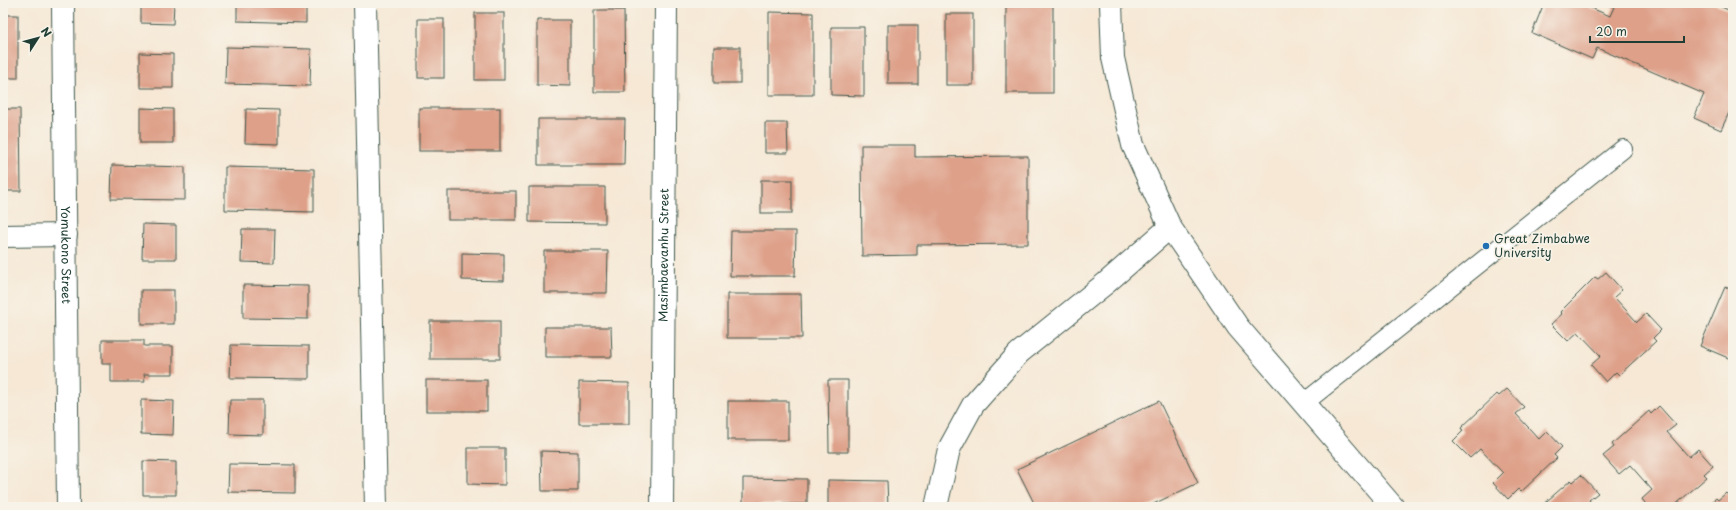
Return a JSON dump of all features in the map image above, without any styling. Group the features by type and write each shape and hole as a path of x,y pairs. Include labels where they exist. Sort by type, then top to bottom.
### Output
{"street":[{"name":"Yomukono Street","path":"63,3 68,507"},
{"path":"365,3 376,507"},
{"name":"Masimbaevanhu Street","path":"662,507 666,3"},
{"path":"1111,3 1113,58 1133,145 1170,227 1238,327 1393,507"},
{"path":"936,507 949,448 973,405 1019,353 1106,284 1170,227"},
{"path":"3,236 66,235"}],"lane":[{"path":"1304,403 1624,149"}],"building":[{"path":"141,3 174,3 173,24 141,23"},
{"path":"237,3 306,3 306,23 237,21"},
{"path":"1006,3 1053,3 1053,93 1006,93"},
{"path":"1544,3 1579,3 1610,16 1614,7 1604,3 1712,3 1733,12 1733,104 1721,130 1694,118 1704,94 1597,48 1592,59 1532,33"},
{"path":"594,10 624,10 625,92 594,92"},
{"path":"769,12 813,13 813,95 769,95"},
{"path":"475,13 504,13 504,80 475,80"},
{"path":"946,14 973,14 973,85 946,85"},
{"path":"3,15 18,15 18,78 3,78"},
{"path":"418,19 444,19 444,78 418,78"},
{"path":"537,20 570,20 570,86 537,85"},
{"path":"888,25 918,25 918,84 888,84"},
{"path":"831,27 864,27 864,96 831,95"},
{"path":"226,47 311,49 310,86 225,84"},
{"path":"714,47 740,47 740,83 714,83"},
{"path":"140,53 173,54 173,88 140,88"},
{"path":"140,108 173,109 173,143 140,143"},
{"path":"419,108 500,108 500,151 419,151"},
{"path":"3,109 20,109 21,191 3,191"},
{"path":"246,109 279,110 279,144 245,143"},
{"path":"538,119 625,119 624,165 538,165"},
{"path":"765,123 787,123 788,153 765,153"},
{"path":"861,145 915,145 915,157 1028,156 1028,244 917,245 917,255 862,256"},
{"path":"112,165 185,167 185,200 111,199"},
{"path":"225,167 314,169 314,212 225,210"},
{"path":"761,180 792,180 792,213 761,213"},
{"path":"529,187 605,187 605,223 529,222"},
{"path":"448,191 516,191 516,220 448,220"},
{"path":"143,224 176,225 176,259 142,259"},
{"path":"242,229 275,229 274,263 241,262"},
{"path":"731,231 796,231 795,276 730,276"},
{"path":"544,251 608,251 607,293 544,293"},
{"path":"462,253 504,254 504,281 462,280"},
{"path":"1606,272 1622,290 1614,297 1637,322 1646,314 1661,330 1653,338 1656,341 1619,375 1616,372 1606,382 1591,365 1601,356 1578,332 1568,341 1551,324 1562,314 1560,312 1595,277 1598,279"},
{"path":"243,285 308,286 308,319 243,318"},
{"path":"1725,287 1733,290 1733,360 1700,346"},
{"path":"141,290 174,290 174,324 141,324"},
{"path":"727,294 801,294 802,338 727,338"},
{"path":"430,321 500,321 500,359 430,359"},
{"path":"545,327 611,327 612,357 545,357"},
{"path":"102,340 144,340 144,346 173,346 173,374 144,374 145,382 111,382 111,364 102,364"},
{"path":"231,345 309,346 309,379 230,378"},
{"path":"426,380 487,380 487,411 426,411"},
{"path":"828,380 848,380 848,452 829,452"},
{"path":"579,382 629,383 629,424 579,424"},
{"path":"1507,389 1524,407 1516,414 1539,439 1547,431 1562,447 1554,455 1557,458 1521,492 1518,489 1508,499 1493,483 1503,473 1480,449 1470,458 1453,441 1463,431 1461,428 1497,394 1499,396"},
{"path":"141,400 174,401 173,435 141,434"},
{"path":"230,400 263,400 263,435 229,434"},
{"path":"728,401 788,401 788,440 728,440"},
{"path":"1159,401 1198,483 1147,507 1036,507 1017,469"},
{"path":"1659,406 1676,425 1667,432 1689,457 1698,449 1713,466 1704,474 1707,477 1673,507 1648,507 1642,499 1652,490 1630,465 1619,474 1603,456 1614,447 1612,444 1649,411 1651,414"},
{"path":"468,448 505,448 505,485 468,484"},
{"path":"541,451 578,452 578,491 542,491"},
{"path":"143,461 176,462 176,495 143,495"},
{"path":"229,464 295,465 295,493 228,492"},
{"path":"1581,475 1598,493 1589,500 1595,507 1540,507 1571,480 1573,482"},
{"path":"743,478 807,479 807,504 743,504"},
{"path":"828,480 887,481 888,507 828,507"},
{"path":"1726,493 1733,500 1733,507 1706,507 1716,498 1718,500"}],"place":[{"name":"Great Zimbabwe University","path":"1486,246"}]}
